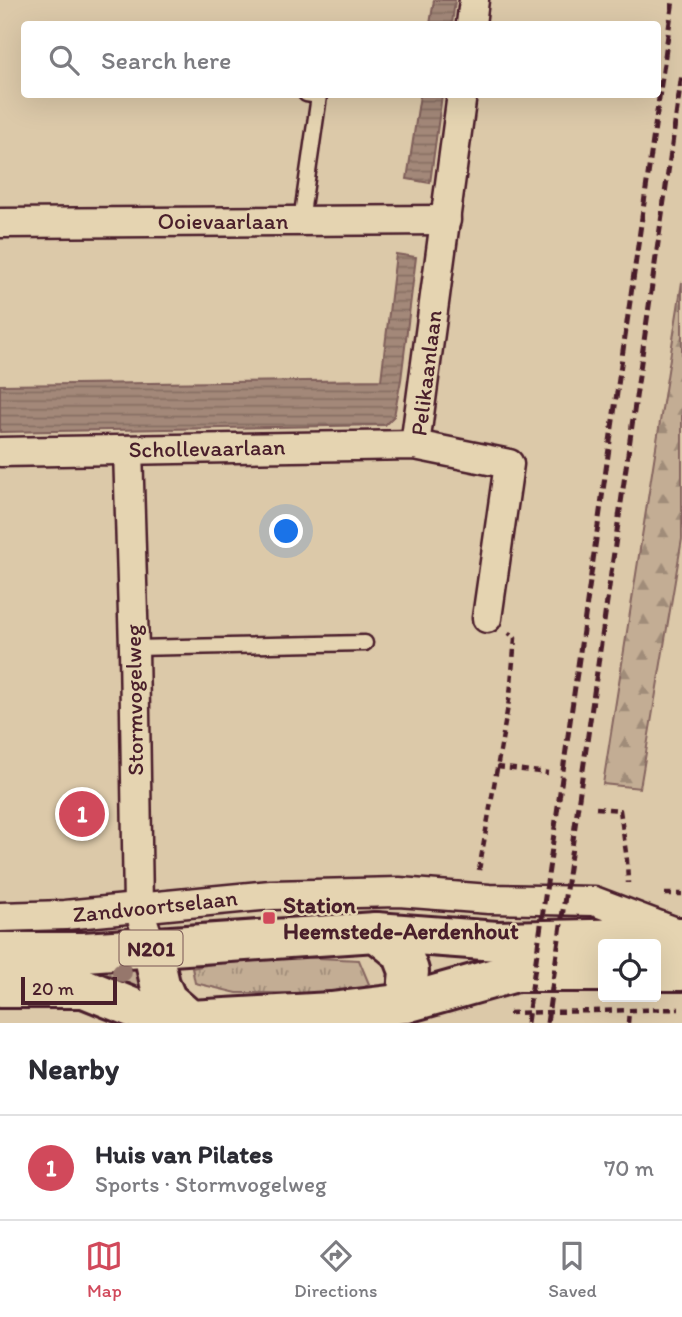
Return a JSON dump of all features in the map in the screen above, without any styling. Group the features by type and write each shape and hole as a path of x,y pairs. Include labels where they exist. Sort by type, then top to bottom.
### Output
{"main road":[{"name":"Zandvoortselaan","path":"0,952 83,952 376,932 496,941 682,936"},
{"path":"376,932 402,953 409,971 404,1013"},
{"name":"N201","path":"152,948 160,984 167,1000 190,1020"},
{"path":"661,971 682,971"},
{"name":"N201","path":"0,988 84,988 136,1009 190,1020 331,1012 404,1013 516,972 598,972"}],"street":[{"path":"471,21 474,0"},
{"name":"Pelikaanlaan","path":"461,98 415,445 509,464 487,618"},
{"name":"Ooievaarlaan","path":"0,223 446,220"},
{"name":"Schollevaarlaan","path":"0,452 415,445"},
{"name":"Stormvogelweg","path":"128,450 138,907 152,948"},
{"name":"Zandvoortselaan","path":"0,917 65,915 284,895 399,892 489,899 594,901 682,936"}],"lane":[{"path":"301,221 319,98"},
{"path":"134,648 365,643"}],"path":[{"path":"487,618 516,638 510,695 477,881 489,899"},
{"path":"497,767 548,773"},
{"path":"596,808 620,810 629,894"},
{"path":"508,1013 682,1009"},
{"path":"628,1023 629,1011"}],"green space":[{"path":"682,282 682,539 640,788 603,784"},
{"path":"255,955 359,960 369,984 356,993 237,993 195,983 192,968"},
{"path":"135,956 154,1000 93,977 93,958"}],"shaded area":[{"path":"434,0 455,0 452,21 430,21"},
{"path":"420,98 442,98 430,183 407,179"},
{"path":"396,254 416,257 401,380 394,416 385,425 0,432 0,385 381,380"}],"railway":[{"path":"661,84 673,0"},
{"path":"547,1023 682,74"},
{"path":"527,1023 659,98"}],"place":[{"name":"Huis van Pilates","path":"82,814"},
{"name":"Station Heemstede-Aerdenhout","path":"269,918"}]}
